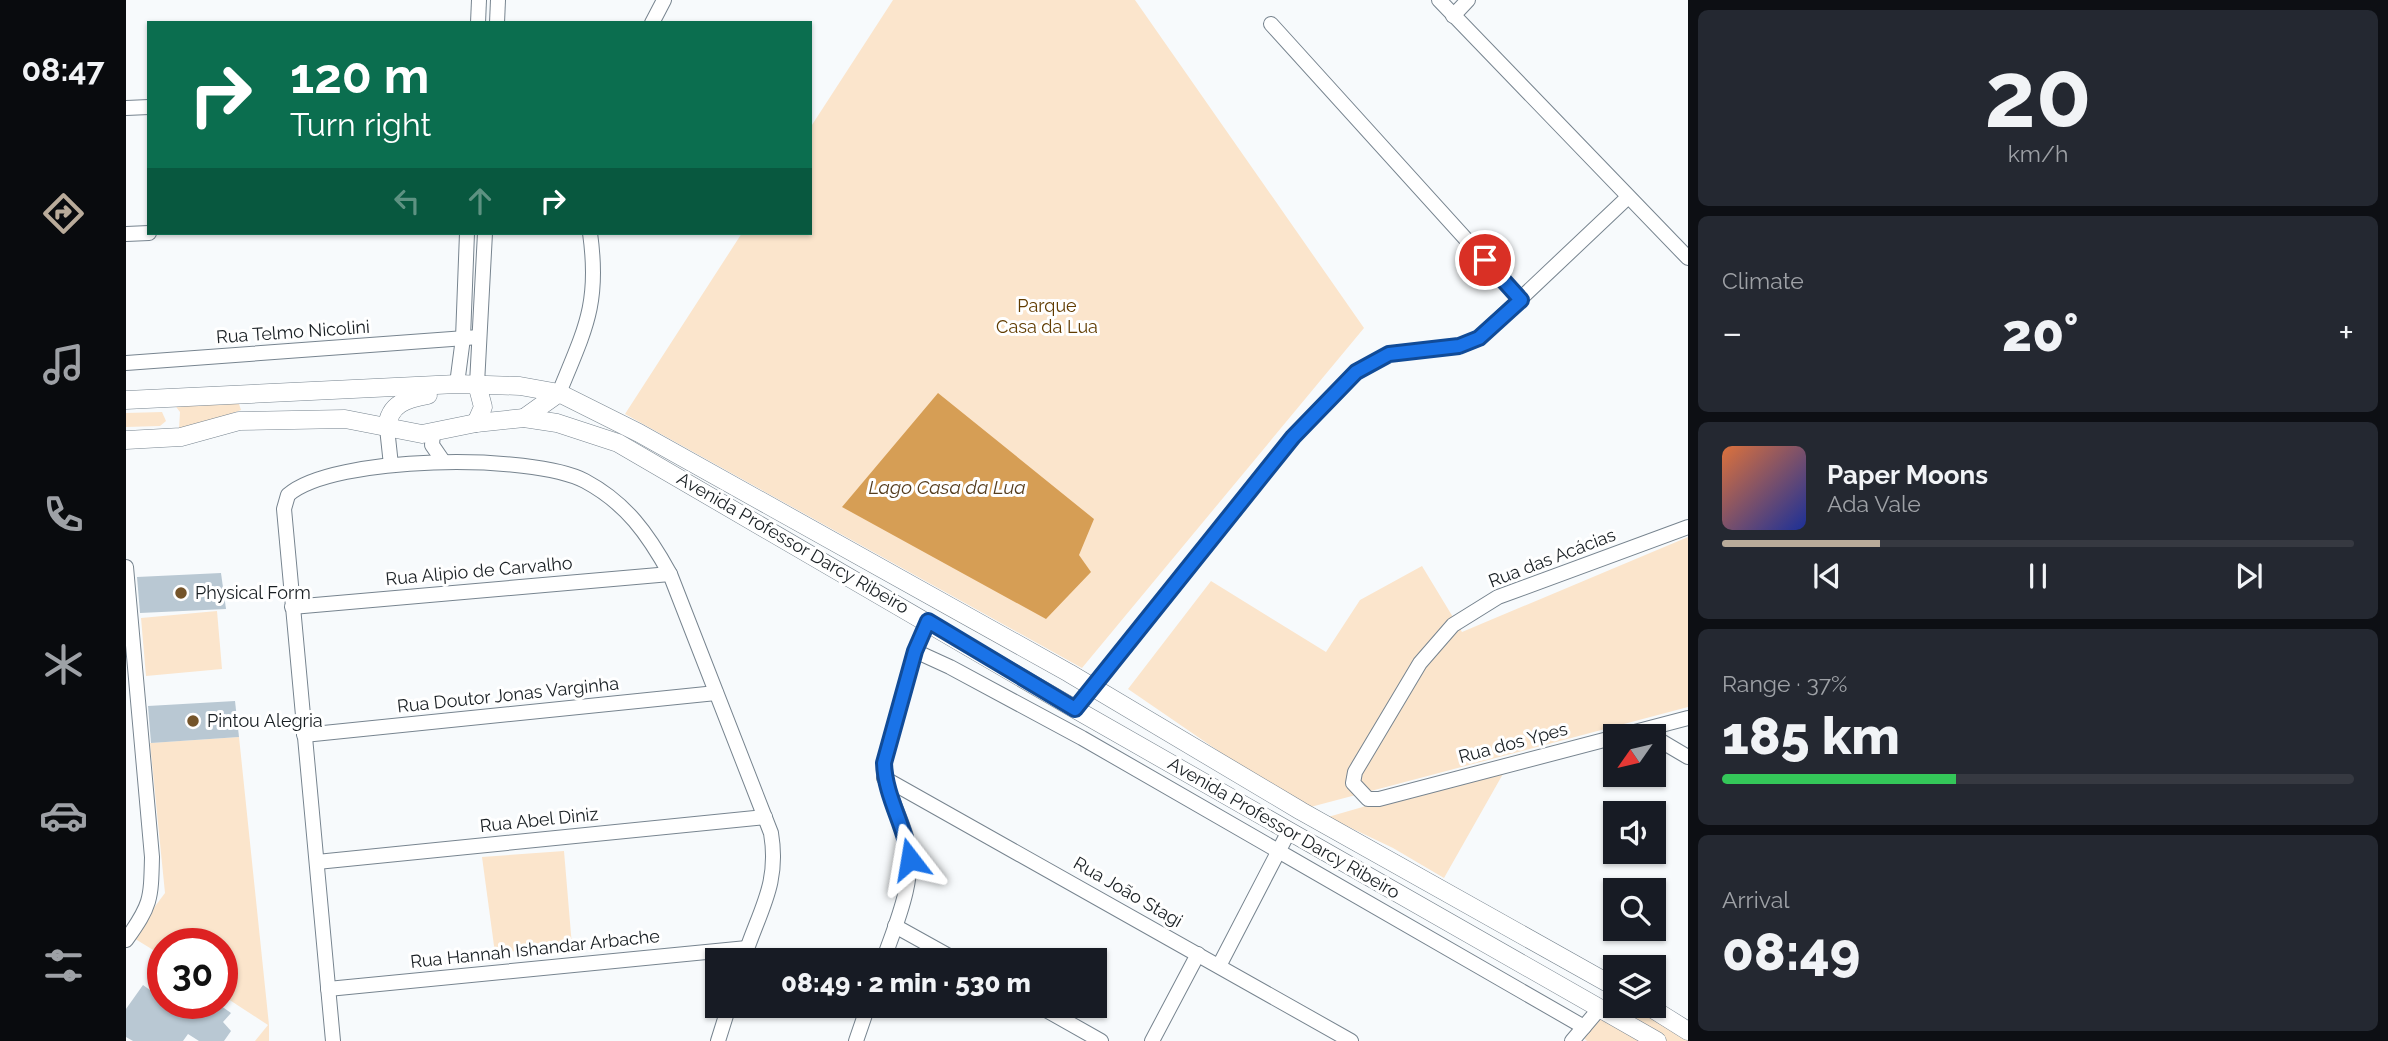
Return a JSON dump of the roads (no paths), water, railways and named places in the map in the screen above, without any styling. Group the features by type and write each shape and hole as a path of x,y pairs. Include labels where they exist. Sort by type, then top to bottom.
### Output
{"main road":[{"name":"Avenida Professor Darcy Ribeiro","path":"126,400 477,384 520,386 559,393 687,459 1090,687 1313,818 1603,980"},
{"path":"476,423 482,407 477,384"},
{"path":"387,428 390,414 400,403 436,394 451,385"},
{"path":"524,418 559,393"},
{"path":"126,410 159,407 179,397"},
{"name":"Avenida Professor Darcy Ribeiro","path":"126,440 181,437 239,421 345,419 387,428 433,433 476,423 524,418 558,424 637,452 1075,709 1657,1041"},
{"path":"1666,1017 1688,1031"}],"street":[{"path":"478,21 479,0"},
{"path":"497,21 498,0"},
{"path":"653,21 664,0"},
{"path":"1439,0 1627,198 1671,237 1688,258"},
{"path":"1453,16 1468,0"},
{"path":"1271,24 1521,300"},
{"path":"126,108 147,107"},
{"path":"1075,709 1293,437 1356,372 1389,354 1459,346 1479,338 1627,198"},
{"path":"126,234 147,233"},
{"path":"451,385 463,338 467,235"},
{"path":"477,384 485,235"},
{"path":"559,393 593,307 595,288 590,235"},
{"name":"Rua Telmo Nicolini","path":"126,363 479,337"},
{"path":"387,428 391,465"},
{"path":"433,433 432,445 443,461"},
{"path":"333,1041 285,534 284,509 288,495 309,482 391,465 443,461 544,468 582,479 631,513 650,538 670,574 765,817 775,864 773,883 747,948"},
{"name":"Rua das Acácias","path":"1353,783 1355,772 1420,663 1453,625 1498,597 1688,527"},
{"path":"126,566 131,692 148,807 151,890 146,913 126,940"},
{"name":"Rua Alipio de Carvalho","path":"292,607 670,574"},
{"path":"887,948 910,859 907,840 884,778 887,747 915,651 928,621"},
{"path":"915,651 1082,738 1278,854 1584,1027"},
{"name":"Rua Doutor Jonas Varginha","path":"304,735 716,693"},
{"name":"Rua dos Ypes","path":"1661,724 1688,718"},
{"name":"Rua dos Ypes","path":"1353,783 1368,799 1379,799 1603,739"},
{"path":"1666,744 1688,757"},
{"name":"Rua João Stagi","path":"884,778 1351,1041"},
{"name":"Rua Abel Diniz","path":"317,862 765,817"},
{"path":"1219,966 1289,831"},
{"path":"895,926 935,948"},
{"path":"1152,1041 1198,954"},
{"name":"Rua Hannah Ishandar Arbache","path":"328,989 494,971 705,957"},
{"path":"1572,1041 1600,1007"},
{"path":"718,1041 725,1018"},
{"path":"856,1041 864,1018"},
{"path":"1060,1018 1101,1041"}],"water":[{"name":"Lago Casa da Lua","path":"938,393 1094,519 1079,555 1091,572 1046,619 842,507"}],"place":[{"name":"Physical Form","path":"181,593"},
{"name":"Pintou Alegria","path":"193,721"}],"park label":[{"name":"Parque Casa da Lua","path":"1047,316"}]}
